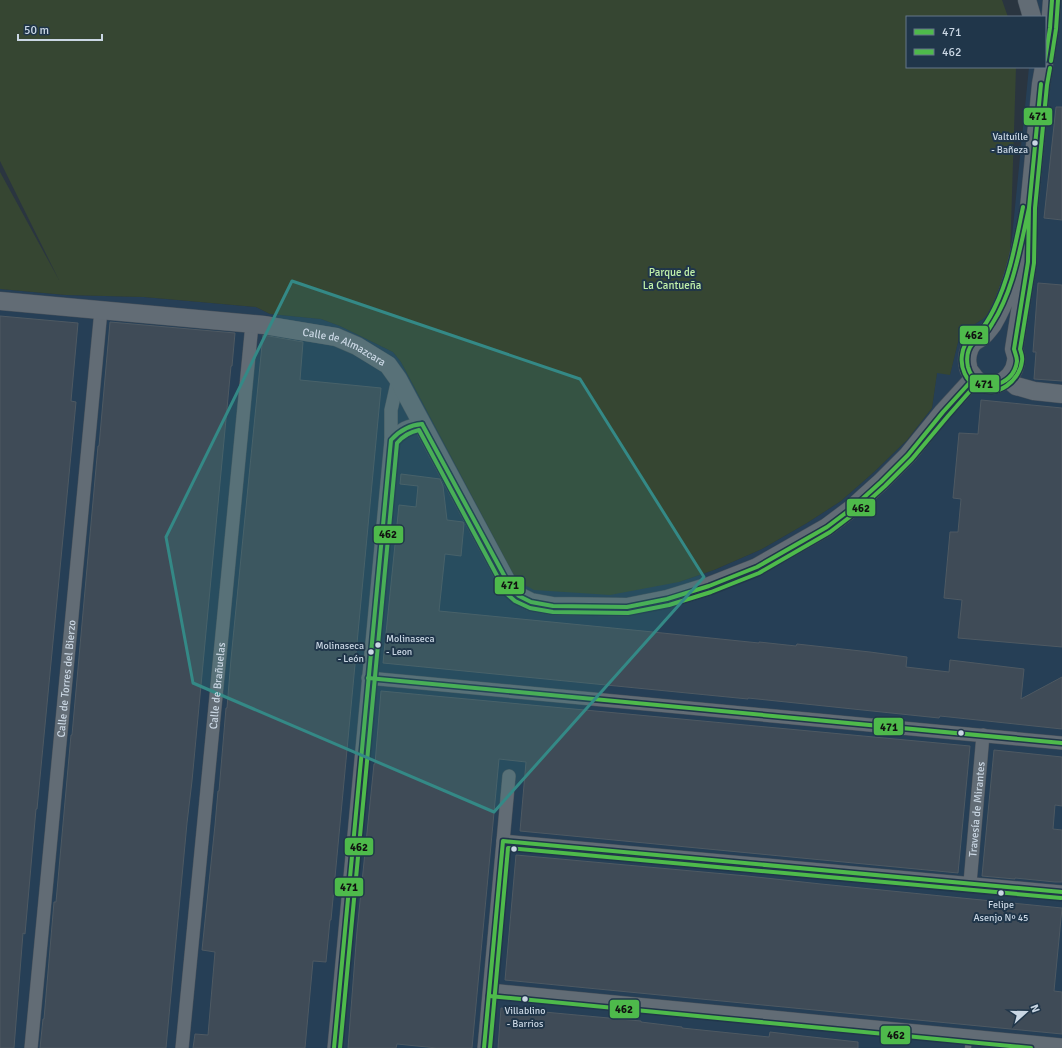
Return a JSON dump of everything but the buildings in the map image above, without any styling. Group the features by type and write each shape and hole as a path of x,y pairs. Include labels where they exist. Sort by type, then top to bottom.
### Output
{"street":[{"path":"1027,0 1032,16"},
{"path":"1046,54 1052,0"},
{"path":"1030,208 1017,263 1004,300 992,325 983,336 973,343 967,354 968,367 974,378 982,383 991,385 1000,384 1008,379 1014,370 1017,360 1014,349 1028,262 1030,208 1041,73"},
{"name":"Calle de Almazcara","path":"0,301 264,325 336,337 357,346 388,366 398,379 512,590 519,596 531,602 553,606 627,607 648,603 709,586 757,567 828,527 851,509 908,455 943,412 974,378"},
{"name":"Calle de Torres del Bierzo","path":"31,1048 101,310"},
{"name":"Calle de Brañuelas","path":"182,1048 252,324"},
{"path":"983,336 995,335 1006,340 1014,349"},
{"path":"334,1048 391,440 391,410 398,379"},
{"path":"1008,379 1016,386 1034,391 1062,394"},
{"path":"391,440 405,427 414,424 422,424"},
{"path":"368,678 1062,743"},
{"name":"Travesía de Mirantes","path":"970,883 983,735"},
{"path":"484,1048 509,776"},
{"path":"503,841 1062,892"},
{"path":"490,990 968,1042 1062,1045"}],"highlighted area":[{"path":"292,281 580,379 704,577 494,812 193,683 166,537"}],"shaded area":[{"path":"1020,0 1062,0 1062,1048 0,1048 0,289 66,295 144,297 256,307 270,314 321,319 340,326 393,352 401,362 517,581 679,582 714,570 762,549 841,501 907,440 932,408 937,372 950,374 959,338 964,331 983,319 1010,257 1029,68 1046,68 1046,16 1025,16"}],"green space":[{"name":"Parque de La Cantueña","path":"0,0 1002,0 1008,16 906,16 906,68 1016,68 1010,257 991,311 983,319 964,331 959,338 950,375 937,373 932,408 907,440 874,472 841,501 807,523 762,549 714,570 679,582 610,595 534,590 517,581 401,362 393,352 340,326 321,319 270,314 256,307 144,297 66,295 0,289 0,172 59,280 0,161"}],"transit line":[{"name":"471","path":"1046,54 1052,0"},
{"name":"462","path":"1051,61 1056,29 1058,0"},
{"name":"462","path":"1023,207 1012,259 1000,297 986,324 979,332 971,337 962,352 962,365 967,378 978,388 986,391 993,391 1007,386 1017,375 1022,361 1020,349 1034,263 1035,208 1050,68"},
{"name":"471","path":"1029,208 1041,84"},
{"name":"471","path":"1029,208 1028,262 1014,349 1017,361 1009,378 994,385 986,384 978,381 972,376 967,360 969,348 975,341 983,336 1000,311 1011,283 1029,208"},
{"name":"471","path":"422,424 512,590 519,596 531,602 553,606 627,607 667,599 709,586 757,567 827,527 851,509 908,455 943,412 974,378"},
{"name":"462","path":"340,1048 397,443 409,433 419,430 507,594 515,601 530,608 553,612 628,613 669,605 711,592 759,573 830,532 855,513 912,459 978,382"},
{"name":"471","path":"334,1048 391,440 405,429 422,424"},
{"name":"471","path":"368,678 1062,743"},
{"name":"471","path":"484,1048 503,841 1062,892"},
{"name":"462","path":"490,1048 508,848 1061,898"},
{"name":"462","path":"489,996 1031,1048"}],"place":[{"name":"Valtuílle - Bañeza","path":"1035,143"},
{"name":"Molinaseca - Leon","path":"378,645"},
{"name":"Molinaseca - León","path":"371,652"},
{"name":"Felipe Asenjo Nº 45","path":"1001,893"},
{"name":"Villablino - Barrios","path":"525,999"}]}
